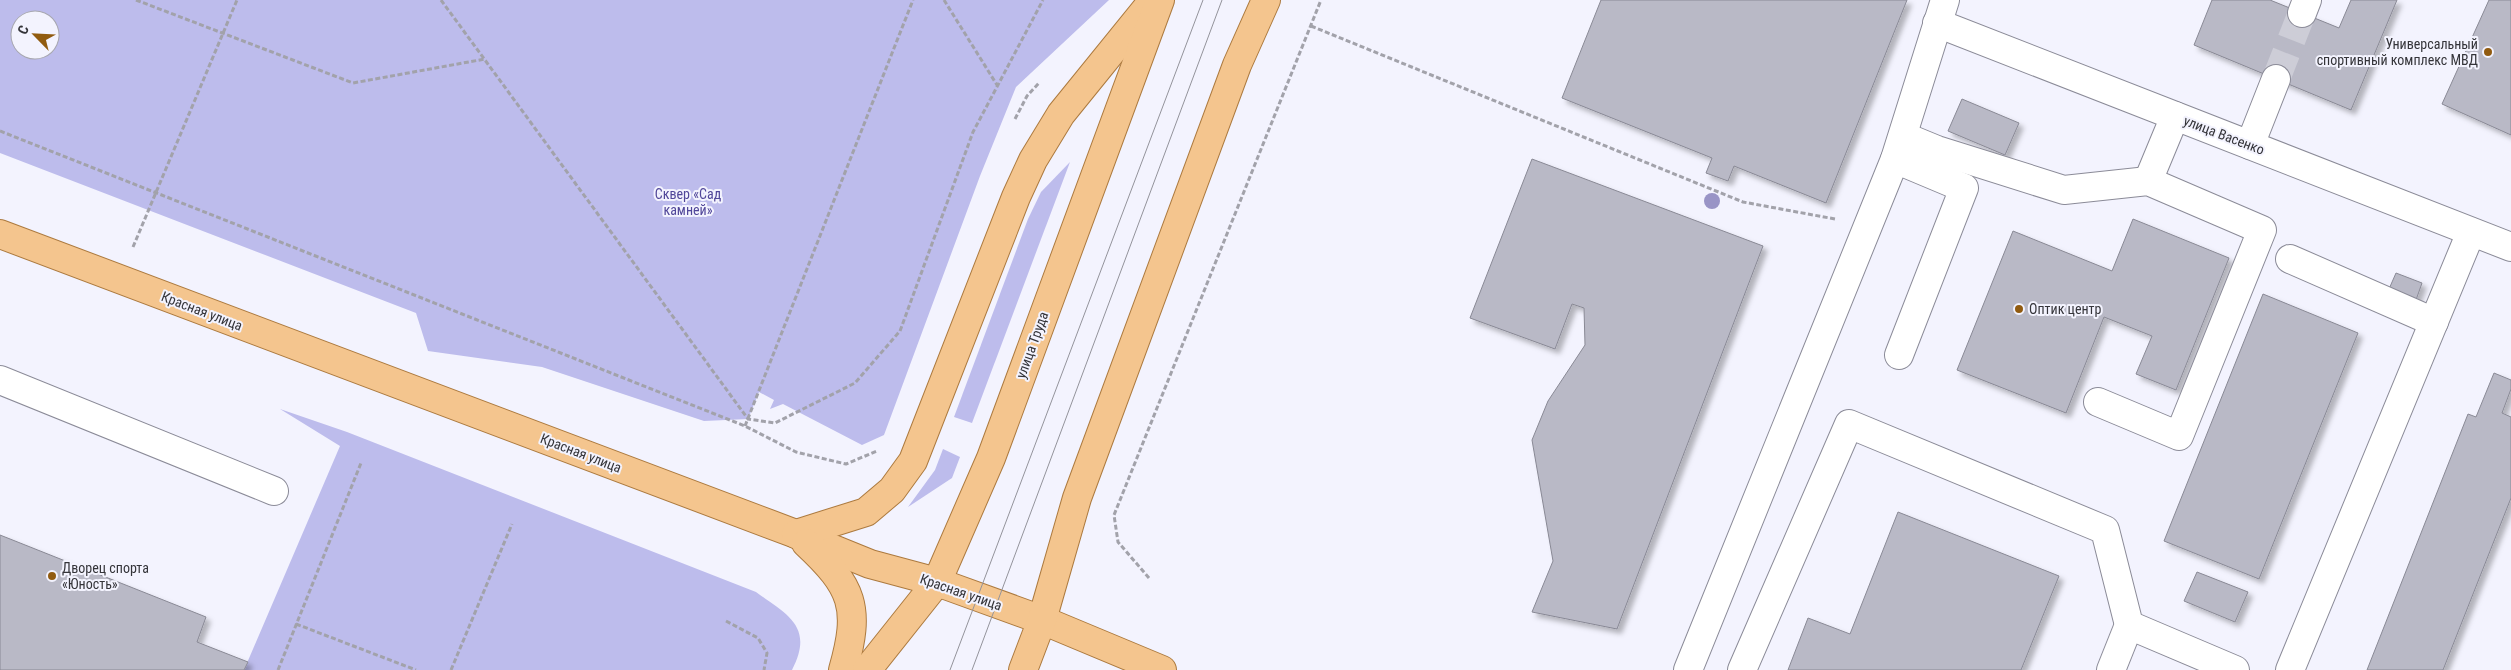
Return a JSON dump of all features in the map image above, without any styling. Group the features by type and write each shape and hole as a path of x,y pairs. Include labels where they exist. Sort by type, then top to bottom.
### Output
{"main road":[{"path":"796,534 866,512 892,490 913,461 1016,197 1033,160 1076,95 1153,0"},
{"name":"улица Труда","path":"867,670 937,582 991,458 1160,0"},
{"path":"1023,670 1042,620 1077,498 1237,65 1266,0"},
{"name":"Красная улица","path":"0,234 796,534 870,564 937,582 1042,620 1162,670"},
{"path":"796,534 832,566 843,582 851,605 852,628 843,670"}],"street":[{"name":"улица Васенко","path":"1941,12 2175,116 2511,247"},
{"path":"1688,670 1899,148 1941,12"},
{"path":"2250,145 2276,79"},
{"path":"2148,181 2175,116"},
{"path":"1899,148 1937,150 2064,190 2148,181 2262,230 2179,436 2098,402"},
{"path":"1899,148 1964,188 1899,355"},
{"path":"2290,670 2471,232"},
{"path":"2290,259 2434,322"},
{"path":"0,380 274,491"},
{"path":"1742,670 1848,424 2105,530 2129,625 2111,670"},
{"path":"2129,625 2235,670"}],"path":[{"path":"136,0 353,83 485,60"},
{"path":"119,280 157,195 237,0"},
{"path":"441,0 748,419 775,423 855,383 900,330 973,132 1043,0"},
{"path":"746,426 913,0"},
{"path":"944,0 997,86"},
{"path":"1149,578 1118,542 1114,515 1321,0"},
{"path":"1311,26 1743,202 1868,224"},
{"path":"0,130 157,195 746,426 779,442"},
{"path":"278,670 361,464"},
{"path":"451,670 512,524"},
{"path":"726,620 758,638 767,653 764,670"},
{"path":"296,624 416,670"}],"green space":[{"name":"Сквер «Сад камней»","path":"0,0 1109,0 1016,87 980,176 884,435 862,445 783,404 770,409 774,400 759,392 748,419 704,421 542,367 428,351 416,313 0,153"},
{"path":"1070,162 972,423 954,417 1028,219 1041,192"},
{"path":"280,409 347,432 756,592 787,615 799,632 798,655 792,670 244,670 340,446"},
{"path":"943,449 960,457 952,478 908,507 935,470"}],"building":[{"path":"1601,0 1907,0 1826,203 1734,166 1728,181 1706,173 1712,158 1562,98"},
{"path":"2212,0 2270,0 2339,28 2351,0 2397,0 2351,110 2194,45"},
{"name":"Универсальный спортивный комплекс МВД","path":"2489,0 2511,0 2511,135 2442,104"},
{"path":"1962,99 2019,123 2005,155 1948,131"},
{"path":"1532,159 1763,246 1617,629 1532,612 1553,561 1532,440 1548,401 1585,345 1584,308 1572,304 1555,349 1470,318"},
{"path":"2133,219 2229,258 2176,390 2136,374 2152,336 2104,317 2066,413 1957,370 2013,231 2112,271"},
{"path":"2396,273 2422,283 2416,300 2389,289"},
{"path":"2263,294 2358,333 2259,579 2164,541"},
{"path":"2494,373 2511,380 2511,389 2502,413 2511,417 2511,498 2443,670 2367,670 2468,414 2476,417"},
{"path":"1898,512 2059,576 2021,670 1788,670 1808,618 1850,634"},
{"name":"Дворец спорта «Юность»","path":"0,535 206,617 197,642 248,662 244,670 0,670"},
{"path":"2197,572 2248,592 2235,622 2184,601"}],"tunnel":[{"path":"2276,79 2302,13"}],"tram line":[{"path":"950,670 1203,0"},
{"path":"972,670 1222,0"}],"place":[{"name":"Универсальный спортивный комплекс МВД","path":"2488,52"},
{"name":"Оптик центр","path":"2019,309"},
{"name":"Дворец спорта «Юность»","path":"52,576"}]}
